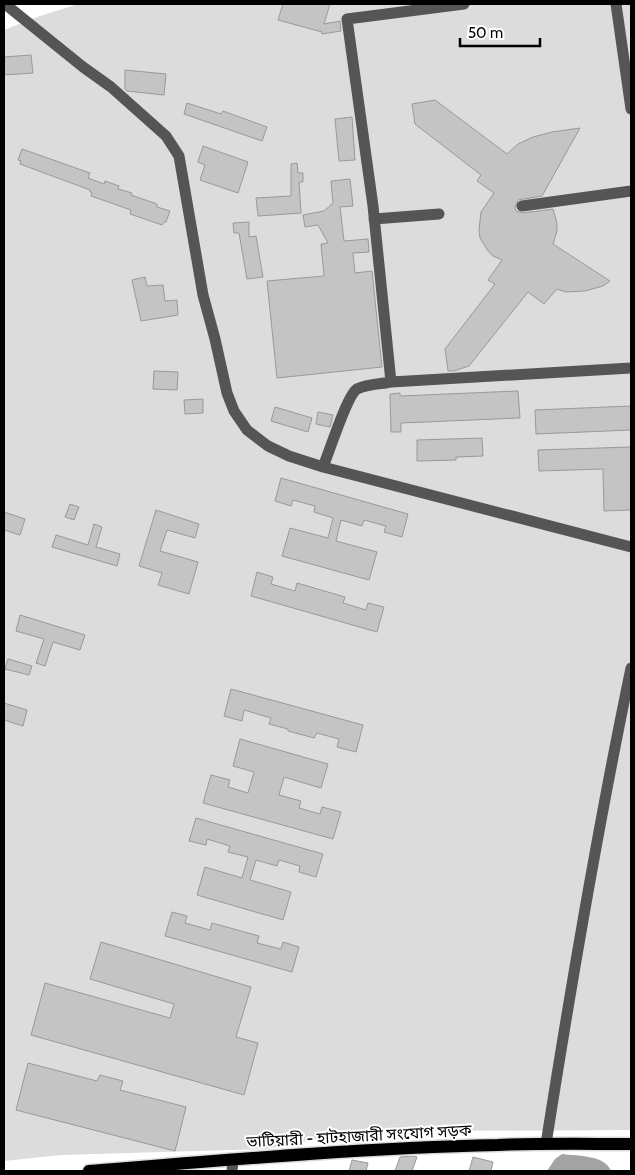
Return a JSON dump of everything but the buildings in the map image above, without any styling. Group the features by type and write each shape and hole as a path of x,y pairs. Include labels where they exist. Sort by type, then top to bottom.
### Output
{"main road":[{"name":"ভাটিয়ারী - হাটহাজারী সংযোগ সড়ক","path":"89,1171 232,1166 460,1146 631,1144"}],"lane":[{"path":"5,4 83,67 112,87 166,136 179,156 203,295 216,339 227,393 234,411 247,430 268,446 289,456 323,467 631,547"},
{"path":"391,382 374,219 347,19 464,4"},
{"path":"616,4 631,109"},
{"path":"522,206 631,191"},
{"path":"374,219 439,214"},
{"path":"323,467 353,392 359,388 391,382 631,368"},
{"path":"546,1144 592,862 631,668"}],"shaded area":[{"path":"78,4 631,4 631,1130 436,1131 337,1135 266,1149 61,1155 4,1161 4,30"},
{"path":"562,1154 597,1159 608,1166 611,1171 547,1171 555,1159"}]}
